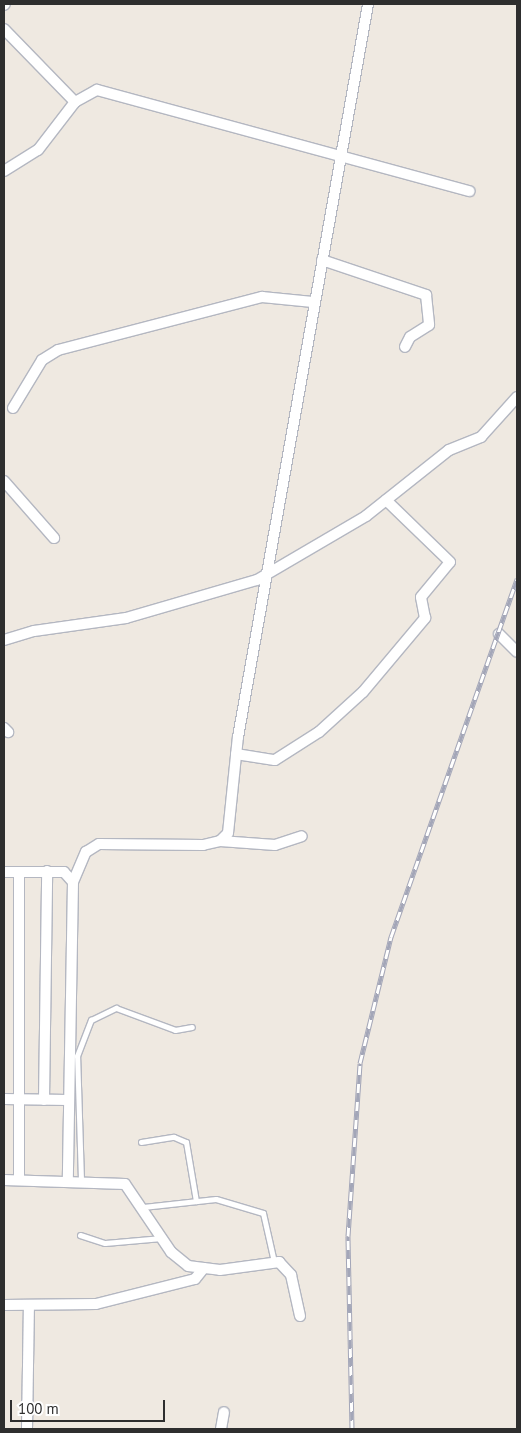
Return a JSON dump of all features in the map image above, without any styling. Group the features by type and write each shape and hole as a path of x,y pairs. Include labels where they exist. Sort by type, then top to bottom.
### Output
{"street":[{"path":"220,841 230,827 236,754 338,158 368,4"},
{"path":"4,28 75,102"},
{"path":"4,171 38,150 75,102 89,92 106,91 338,158 470,191"},
{"path":"322,260 426,295 430,325 410,336 405,347"},
{"path":"13,408 42,360 58,350 262,297 313,302"},
{"path":"4,640 50,628 126,618 267,575 386,500 449,450 490,430 517,397"},
{"path":"4,481 54,538"},
{"path":"236,754 275,760 319,732 363,692 425,618 421,597 450,562 386,500"},
{"path":"499,634 517,652"},
{"path":"68,1180 73,882 86,852 99,844 220,841 275,845 302,836"},
{"path":"4,872 47,871 68,873 73,882"},
{"path":"44,1100 47,871"},
{"path":"19,872 19,1180"},
{"path":"4,1099 68,1100"},
{"path":"4,1180 81,1180 125,1184 180,1261 204,1268 274,1262 291,1275 300,1316"},
{"path":"4,1305 96,1304 187,1282 204,1268"},
{"path":"27,1429 29,1305"},
{"path":"221,1429 224,1412"}],"lane":[{"path":"81,1180 78,1056 91,1020 116,1008 175,1030 192,1027"},
{"path":"141,1142 174,1137 186,1142 196,1201"},
{"path":"143,1207 196,1201 231,1200 263,1212 274,1262"},
{"path":"80,1235 105,1243 162,1238"}],"railway":[{"path":"352,1429 348,1236 360,1063 391,937 517,579"}]}
